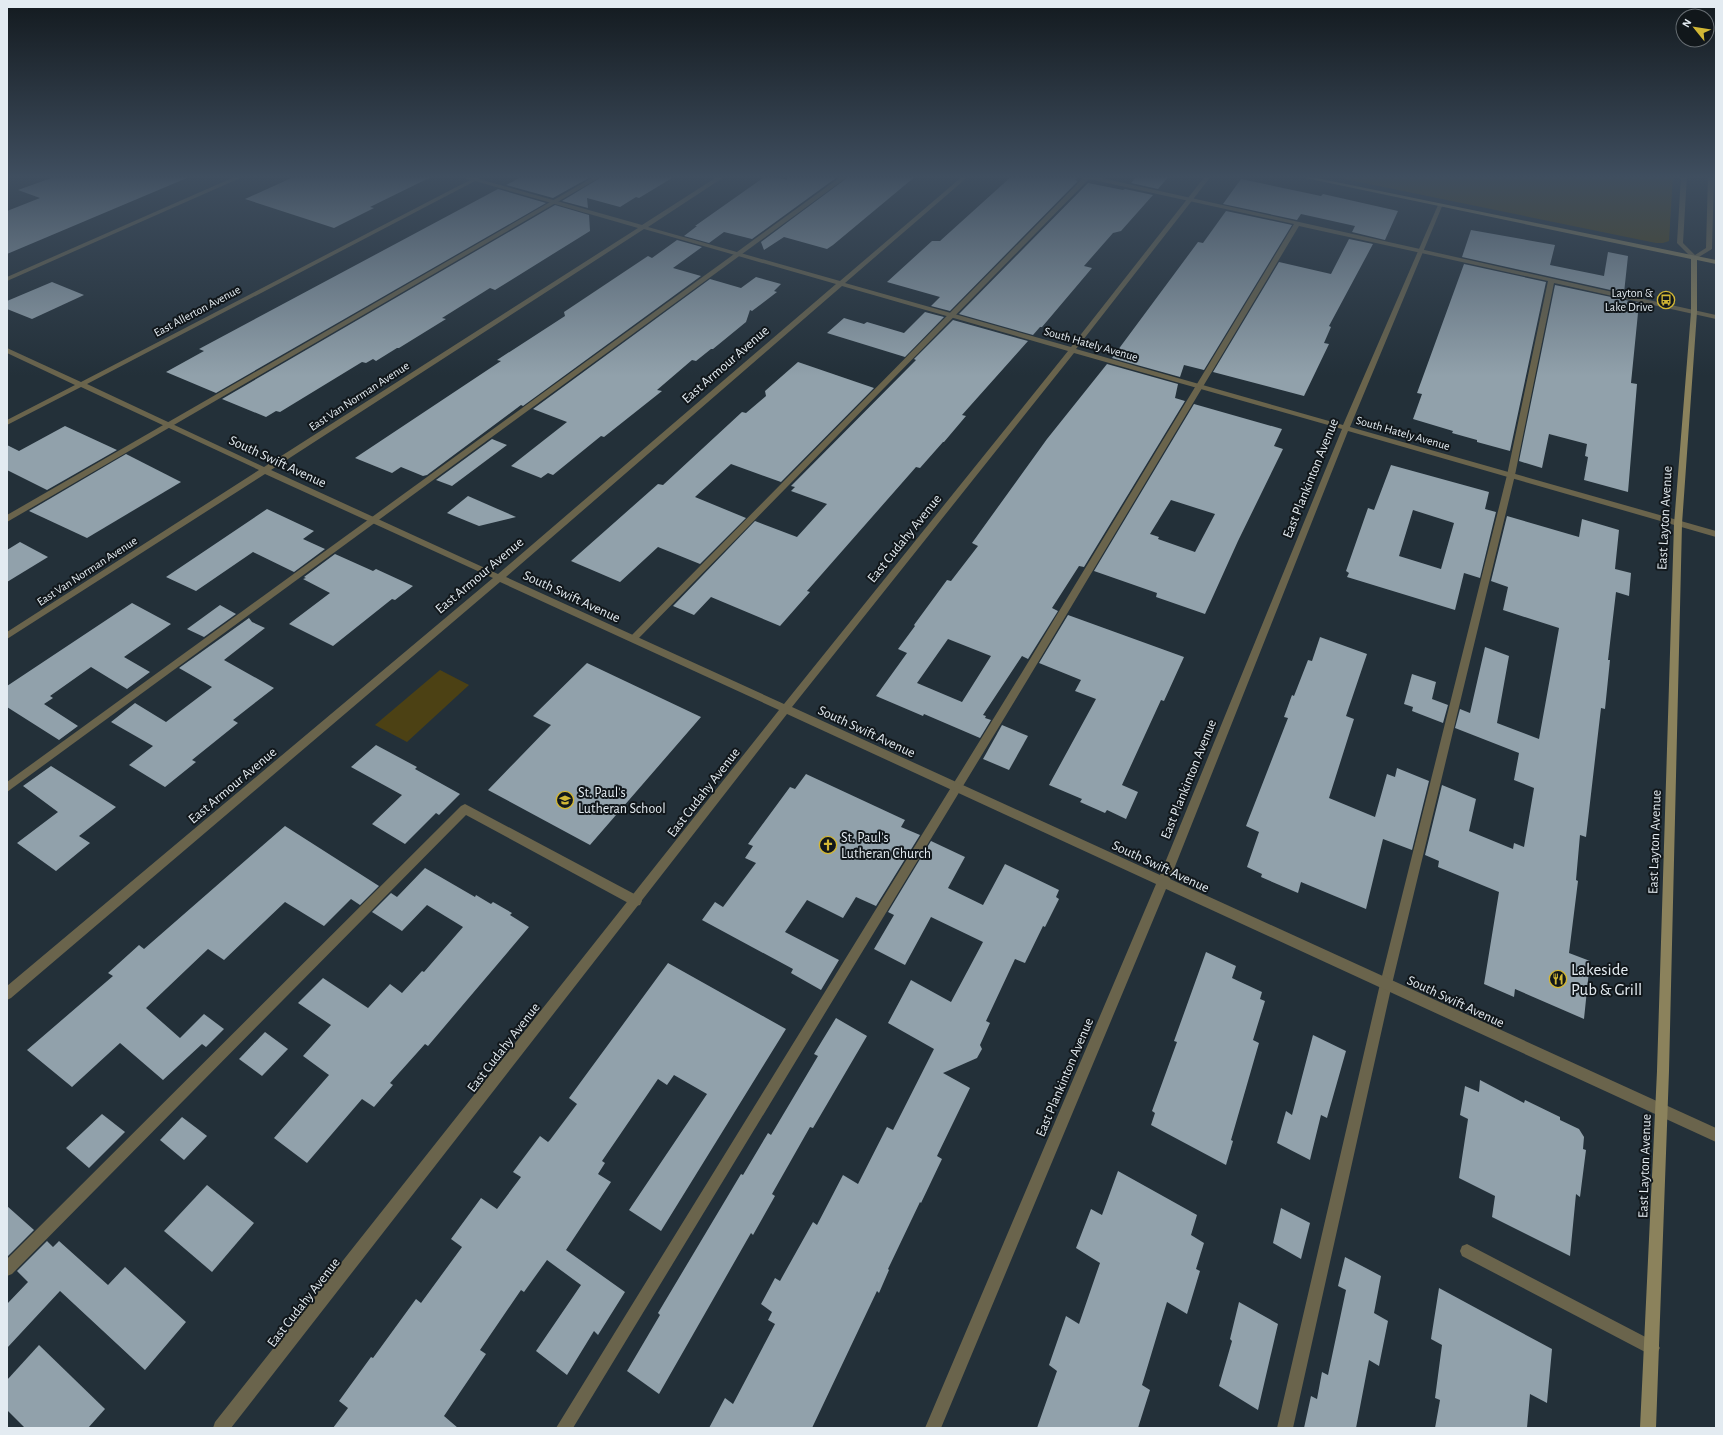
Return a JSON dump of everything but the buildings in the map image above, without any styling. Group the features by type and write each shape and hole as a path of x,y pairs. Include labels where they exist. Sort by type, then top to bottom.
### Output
{"main road":[{"path":"1617,242 1716,262"},
{"name":"East Layton Avenue","path":"1648,1428 1662,1111 1678,524 1694,312 1694,258"}],"street":[{"path":"7,279 91,242"},
{"name":"East Allerton Avenue","path":"7,423 354,242"},
{"path":"7,519 485,242"},
{"name":"East Van Norman Avenue","path":"7,636 620,242"},
{"name":"South Hately Avenue","path":"692,242 1716,534"},
{"path":"7,788 756,242"},
{"name":"East Armour Avenue","path":"7,994 499,578 888,242"},
{"path":"633,639 952,316 1022,242"},
{"name":"East Cudahy Avenue","path":"221,1428 636,901 785,709 1157,242"},
{"path":"564,1428 957,788 1201,387 1286,242"},
{"path":"1380,242 1716,317"},
{"name":"East Plankinton Avenue","path":"932,1428 1163,882 1346,428 1425,242"},
{"path":"1680,242 1694,258 1709,249 1709,242"},
{"path":"1285,1428 1386,984 1511,476 1551,280"},
{"name":"South Swift Avenue","path":"7,350 499,578 1716,1135"},
{"path":"7,1269 465,809 636,901"},
{"path":"1467,1251 1652,1348"}],"shaded area":[{"path":"1651,242 1666,242 1663,243"},
{"path":"440,670 469,685 407,742 375,725"}],"place":[{"name":"Layton & Lake Drive","path":"1666,300"},
{"name":"St. Paul's Lutheran School","path":"565,800"},
{"name":"St. Paul's Lutheran Church","path":"828,845"},
{"name":"Lakeside Pub & Grill","path":"1558,979"}]}
